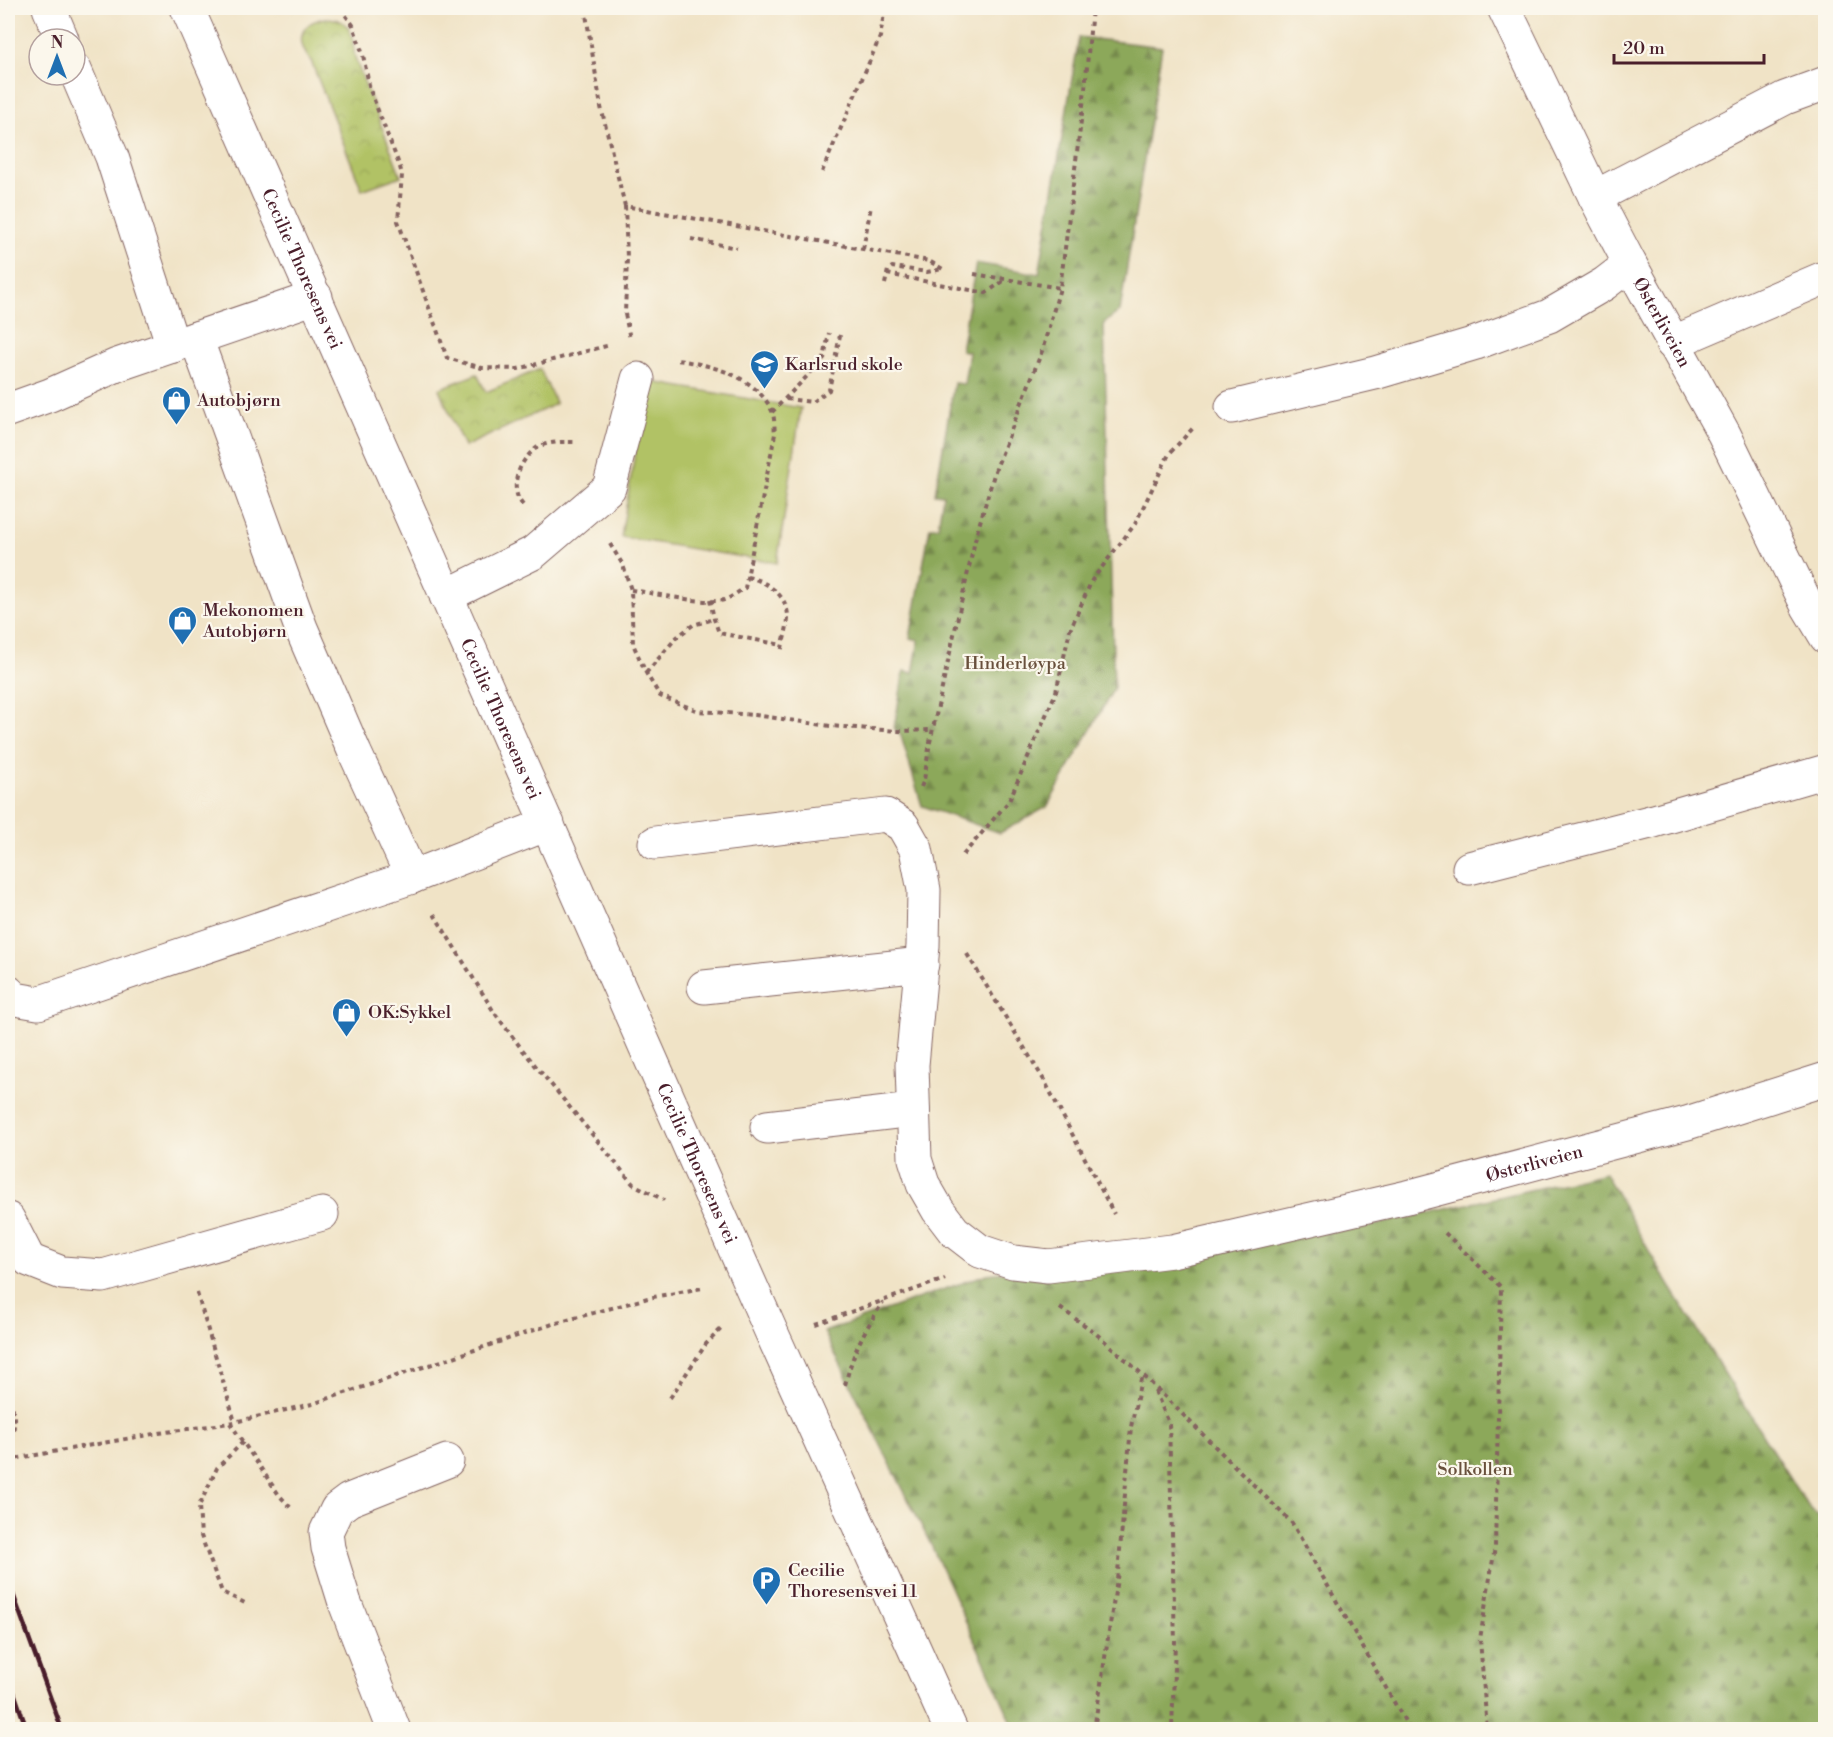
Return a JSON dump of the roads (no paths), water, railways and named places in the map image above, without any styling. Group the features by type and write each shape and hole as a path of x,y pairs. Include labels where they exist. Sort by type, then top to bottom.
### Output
{"street":[{"path":"49,8 57,27"},
{"name":"Cecilie Thoresens vei","path":"187,8 770,1329 951,1730"},
{"name":"Østerliveien","path":"1504,8 1595,197 1672,343 1724,434 1808,607 1826,637"},
{"path":"1595,197 1785,98 1826,83"},
{"path":"82,87 301,628 412,877"},
{"path":"1232,407 1375,373 1476,343 1549,316 1604,284 1630,264"},
{"path":"1672,343 1826,277"},
{"path":"8,410 50,395 117,365 316,297"},
{"path":"446,596 533,553 609,488 638,378"},
{"path":"1469,868 1654,821 1826,771"},
{"name":"Østerliveien","path":"655,843 886,815 903,826 916,849 924,890 921,964 912,1065 915,1159 923,1184 954,1231 980,1251 1013,1262 1048,1266 1172,1251 1407,1197 1687,1123 1826,1079"},
{"path":"10,999 38,1003 412,877 548,824"},
{"path":"704,987 921,964"},
{"path":"767,1127 913,1110"},
{"path":"8,1219 29,1260 62,1273 104,1276 322,1214"},
{"path":"394,1730 345,1603 328,1548 326,1532 337,1509 349,1500 447,1461"}],"railway":[{"path":"8,1580 62,1730"},
{"path":"8,1675 27,1730"}],"place":[{"name":"Karlsrud skole","path":"764,390"},
{"name":"Autobjørn","path":"176,426"},
{"name":"Mekonomen Autobjørn","path":"182,646"},
{"name":"OK:Sykkel","path":"347,1038"},
{"name":"Cecilie Thoresensvei 11","path":"767,1606"}],"park label":[{"name":"Hinderløypa","path":"1015,663"},
{"name":"Solkollen","path":"1475,1469"}]}
